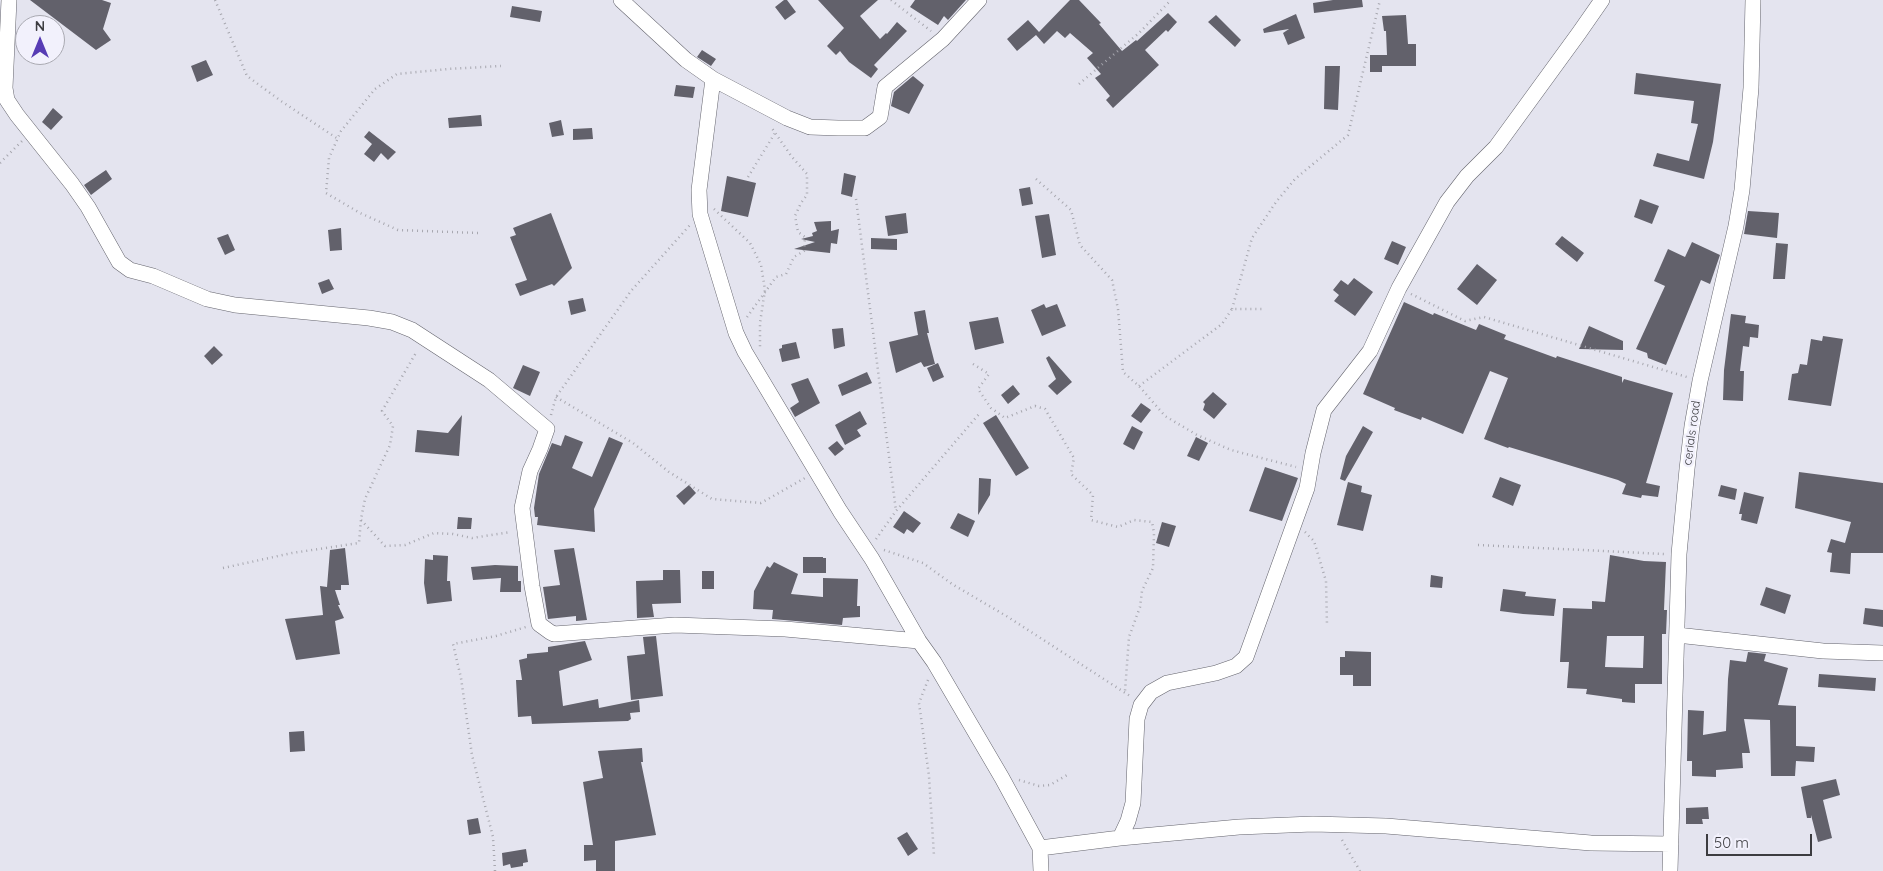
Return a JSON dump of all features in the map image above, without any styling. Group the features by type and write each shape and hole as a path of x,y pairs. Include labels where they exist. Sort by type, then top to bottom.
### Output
{"street":[{"path":"9,0 7,100 78,192 119,262 130,270 153,276 208,299 235,305 336,313 392,322 426,337 454,358 489,380 547,429 530,471 522,508 539,624 554,634 676,625 785,629 879,639 919,641"},
{"path":"621,0 686,60 713,79 763,107 810,127 865,128 880,117 885,87 943,39 980,0"},
{"path":"1120,838 1128,821 1133,803 1136,728 1141,705 1151,692 1167,683 1216,673 1236,666 1246,657 1307,488 1314,445 1324,410 1370,351 1399,288 1448,202 1467,176 1496,147 1602,0"},
{"name":"cerials road","path":"1670,871 1679,554 1692,426 1700,381 1736,226 1742,190 1750,88 1753,0"},
{"path":"713,79 698,190 700,214 736,333 745,352 840,511 871,552 919,641 934,662 1002,778 1040,848 1041,871"},
{"path":"1677,635 1823,651 1883,653"},
{"path":"1040,848 1120,838 1239,827 1334,825 1386,826 1591,843 1671,844"}],"path":[{"path":"215,0 247,76 338,139"},
{"path":"891,0 943,39"},
{"path":"1079,84 1139,32 1171,0"},
{"path":"1139,386 1222,324 1232,308 1252,238 1271,209 1294,179 1348,135 1380,0"},
{"path":"478,233 398,230 360,212 326,193 329,158 341,131 375,89 397,74 448,68 501,66"},
{"path":"736,333 776,277 786,274 794,257 804,251 805,237 798,232 795,216 807,195 807,174 792,157 769,124"},
{"path":"0,163 31,132"},
{"path":"748,177 776,133"},
{"path":"1036,179 1071,210 1080,245 1112,280 1118,309 1123,372 1139,386 1165,416 1197,435 1231,450 1310,471"},
{"path":"698,190 716,211 750,243 762,265 764,296 760,323 760,351"},
{"path":"856,199 896,511"},
{"path":"547,429 556,396 631,291 700,214"},
{"path":"1399,288 1465,321 1484,317 1700,381"},
{"path":"1232,308 1264,309"},
{"path":"223,568 292,553 360,543 361,519 365,499 390,445 393,426 382,411 426,337"},
{"path":"973,364 989,374 978,389 991,408 1005,418 1035,406 1045,409 1074,458 1071,474 1093,495 1091,520 1118,527 1134,520 1152,522 1154,533 1153,568 1142,591 1140,607 1129,637 1125,691"},
{"path":"556,396 633,443 669,472 712,499 761,503 817,471"},
{"path":"979,414 896,511 871,552 923,563 952,584 1125,691 1141,705"},
{"path":"361,519 385,546 405,545 434,533 472,538 524,529"},
{"path":"1294,522 1314,541 1326,581 1327,625"},
{"path":"1478,545 1679,554"},
{"path":"495,871 493,837 472,755 454,644 496,636 539,624"},
{"path":"934,662 919,703 929,776 934,856"},
{"path":"1002,778 1023,780 1039,786 1050,785 1069,774"},
{"path":"1334,825 1360,871"}],"building":[{"path":"30,0 102,0 111,3 103,29 111,40 96,50 65,27 65,15 50,15"},
{"path":"784,0 787,0 796,12 785,20 775,7"},
{"path":"818,0 878,0 860,16 880,39 897,22 907,31 874,65 878,69 871,78 849,62 840,51 836,55 827,46 844,28"},
{"path":"915,0 966,0 948,20 944,16 938,25 910,7"},
{"path":"1070,0 1079,0 1101,23 1099,24 1122,51 1137,41 1168,13 1177,22 1168,32 1166,30 1145,50 1159,65 1113,108 1106,100 1110,96 1095,78 1101,74 1087,58 1093,53 1070,33 1065,38 1057,31 1044,44 1036,35 1017,51 1007,39 1028,20 1039,32"},
{"path":"1333,0 1362,0 1363,7 1314,13 1313,3"},
{"path":"512,6 542,11 540,22 510,17"},
{"path":"1296,14 1305,38 1288,45 1283,33 1289,29 1264,33 1263,29"},
{"path":"1216,15 1241,40 1235,47 1208,22"},
{"path":"1406,15 1408,44 1416,44 1416,66 1382,66 1382,72 1370,72 1370,55 1387,55 1386,31 1384,31 1382,16"},
{"path":"702,50 716,59 711,66 697,57"},
{"path":"206,60 213,75 197,82 191,66"},
{"path":"1325,66 1340,66 1338,110 1324,109"},
{"path":"1636,73 1721,84 1713,142 1704,179 1653,166 1657,153 1689,161 1698,124 1691,123 1694,101 1634,94"},
{"path":"913,76 924,85 909,114 891,106 894,92"},
{"path":"676,85 695,87 693,98 674,96"},
{"path":"53,108 63,117 51,130 42,122"},
{"path":"481,115 482,126 449,128 448,118"},
{"path":"561,120 564,135 552,137 549,123"},
{"path":"592,128 593,139 573,140 573,129"},
{"path":"369,131 396,152 388,160 381,153 374,162 364,154 372,144 364,137"},
{"path":"106,170 112,179 91,195 84,185"},
{"path":"844,173 856,176 852,197 841,194"},
{"path":"727,176 756,183 748,217 721,211"},
{"path":"1030,187 1033,204 1022,206 1019,189"},
{"path":"1640,199 1659,206 1652,224 1634,217"},
{"path":"1748,211 1779,213 1777,238 1744,234"},
{"path":"551,213 572,268 554,286 552,284 520,296 515,284 527,280 510,237 516,235 513,228"},
{"path":"906,213 908,233 888,236 885,216"},
{"path":"1049,214 1056,255 1042,258 1035,216"},
{"path":"831,221 831,231 839,229 837,244 831,243 830,253 794,249 815,242 801,239 813,236 812,233 817,231 814,222"},
{"path":"341,228 342,250 330,251 328,230"},
{"path":"228,234 235,250 225,255 217,238"},
{"path":"1562,236 1584,253 1577,262 1555,244"},
{"path":"871,238 897,239 897,250 871,249"},
{"path":"1392,241 1406,247 1398,265 1384,259"},
{"path":"1692,242 1720,255 1710,284 1701,280 1666,365 1648,358 1647,353 1636,349 1665,286 1654,281 1668,249 1685,257"},
{"path":"1776,243 1788,244 1785,279 1773,279"},
{"path":"1477,264 1497,280 1477,305 1457,289"},
{"path":"1354,278 1373,292 1355,316 1334,301 1339,295 1333,290 1341,280 1348,285"},
{"path":"329,279 334,289 322,294 318,283"},
{"path":"583,298 586,311 571,315 568,301"},
{"path":"1404,302 1433,315 1434,313 1476,330 1479,324 1506,335 1504,339 1556,358 1557,356 1622,377 1622,383 1624,379 1673,393 1646,483 1660,486 1658,497 1642,495 1641,498 1622,494 1626,484 1618,480 1508,448 1484,439 1508,378 1490,371 1463,434 1422,417 1421,420 1394,410 1395,408 1363,394"},
{"path":"1044,304 1046,308 1057,304 1066,326 1042,336 1031,310"},
{"path":"925,310 929,333 927,333 935,364 924,367 921,362 896,373 889,342 918,335 914,312"},
{"path":"1731,314 1746,316 1745,323 1759,325 1758,338 1750,337 1749,347 1743,346 1740,371 1744,371 1743,401 1723,400 1724,370"},
{"path":"998,317 1004,343 975,350 969,322"},
{"path":"1589,326 1623,341 1623,350 1579,349"},
{"path":"843,328 845,346 834,349 832,329"},
{"path":"1823,336 1843,339 1831,406 1788,400 1792,374 1798,373 1800,364 1807,365 1811,339 1822,341"},
{"path":"796,342 800,358 782,362 779,349 782,348 782,345"},
{"path":"214,346 223,355 212,365 204,356"},
{"path":"1049,356 1072,382 1057,395 1048,386 1056,379 1046,358"},
{"path":"938,363 944,377 933,382 927,368"},
{"path":"523,365 540,372 530,396 513,388"},
{"path":"867,372 872,383 842,396 838,385"},
{"path":"808,378 820,403 795,417 790,408 799,402 791,384"},
{"path":"1013,385 1020,394 1008,404 1001,395"},
{"path":"1213,392 1227,404 1214,419 1203,410 1205,404 1203,402"},
{"path":"1141,403 1151,410 1141,423 1131,416"},
{"path":"860,411 867,424 857,430 861,436 845,445 835,425"},
{"path":"462,415 459,456 415,452 417,430 448,433"},
{"path":"996,415 1029,468 1016,476 983,423"},
{"path":"1132,426 1143,432 1134,450 1123,444"},
{"path":"1363,426 1373,432 1345,481 1340,479 1346,456"},
{"path":"565,435 583,442 572,468 592,477 609,437 623,443 594,509 595,532 537,525 538,517 535,517 534,508 539,474 552,443 561,446"},
{"path":"1196,437 1208,443 1199,461 1187,456"},
{"path":"837,441 844,449 835,456 828,448"},
{"path":"1265,467 1298,478 1282,521 1249,511"},
{"path":"1799,472 1883,483 1883,553 1851,553 1850,574 1830,572 1832,553 1827,552 1831,539 1845,543 1851,522 1795,508"},
{"path":"1500,477 1521,485 1513,506 1492,497"},
{"path":"979,478 991,479 990,495 978,515"},
{"path":"1348,482 1362,486 1361,492 1372,495 1363,531 1337,525"},
{"path":"689,485 696,493 684,505 676,496"},
{"path":"1721,485 1737,489 1735,500 1718,496"},
{"path":"1744,492 1764,497 1757,524 1741,520 1742,514 1739,514"},
{"path":"904,511 921,523 913,533 907,529 904,534 893,527"},
{"path":"958,513 975,521 968,537 950,528"},
{"path":"458,517 472,518 471,529 457,529"},
{"path":"1162,522 1176,526 1169,547 1156,543"},
{"path":"345,548 349,585 341,585 341,590 335,590 340,605 338,605 344,618 335,621 340,654 296,660 285,619 323,615 320,586 327,587 330,550"},
{"path":"574,548 587,620 576,621 576,616 548,619 543,587 560,585 554,550"},
{"path":"433,555 448,556 447,581 450,581 452,601 427,604 424,583 425,559 433,560"},
{"path":"1610,555 1644,561 1666,562 1664,610 1667,610 1666,634 1662,634 1662,684 1635,684 1635,703 1622,702 1622,699 1586,694 1587,689 1567,688 1569,662 1560,662 1563,608 1592,609 1592,601 1605,602","holes":["1607,636 1644,636 1643,668 1605,667"]},
{"path":"803,557 826,558 826,573 803,573"},
{"path":"774,562 798,574 791,594 823,597 823,578 858,579 857,606 860,606 860,617 843,618 842,625 772,619 773,610 753,609 754,591 767,566 770,568"},
{"path":"518,566 518,581 521,581 521,592 500,592 501,578 473,580 471,567"},
{"path":"663,570 680,570 681,603 652,604 654,617 637,618 636,581 663,580"},
{"path":"702,571 714,571 714,589 702,589"},
{"path":"1431,575 1443,577 1442,588 1430,587"},
{"path":"1766,587 1791,595 1785,614 1760,605"},
{"path":"1503,589 1526,592 1525,596 1556,599 1554,616 1500,611"},
{"path":"1865,608 1883,610 1883,627 1863,624"},
{"path":"656,636 663,696 631,700 627,656 645,654 643,637"},
{"path":"585,641 592,660 559,671 563,706 598,699 599,708 639,700 640,712 630,713 631,719 628,721 532,724 531,716 518,717 516,680 522,680 519,660 527,658 527,654 548,652 548,647"},
{"path":"1345,651 1371,652 1371,686 1353,686 1353,675 1340,675 1340,657 1345,657"},
{"path":"1748,652 1766,654 1764,661 1788,668 1778,705 1796,706 1796,746 1815,747 1814,762 1796,761 1795,776 1771,776 1770,720 1744,719 1750,753 1742,753 1743,768 1716,770 1716,777 1692,776 1692,761 1687,761 1688,710 1704,711 1703,735 1726,731 1730,660 1746,662"},
{"path":"1819,674 1876,678 1875,691 1818,687"},
{"path":"304,731 305,751 290,752 289,732"},
{"path":"642,748 643,762 641,762 656,835 615,841 615,871 596,871 596,860 584,861 584,845 593,845 583,782 603,778 598,751"},
{"path":"1836,779 1840,795 1823,800 1832,838 1818,842 1811,815 1811,818 1807,818 1801,787"},
{"path":"1708,807 1709,819 1702,819 1703,824 1686,824 1686,808"},
{"path":"478,818 481,833 469,835 467,820"},
{"path":"907,832 918,849 908,856 897,838"},
{"path":"526,849 528,862 523,863 523,866 511,868 510,864 503,866 502,853"}]}
